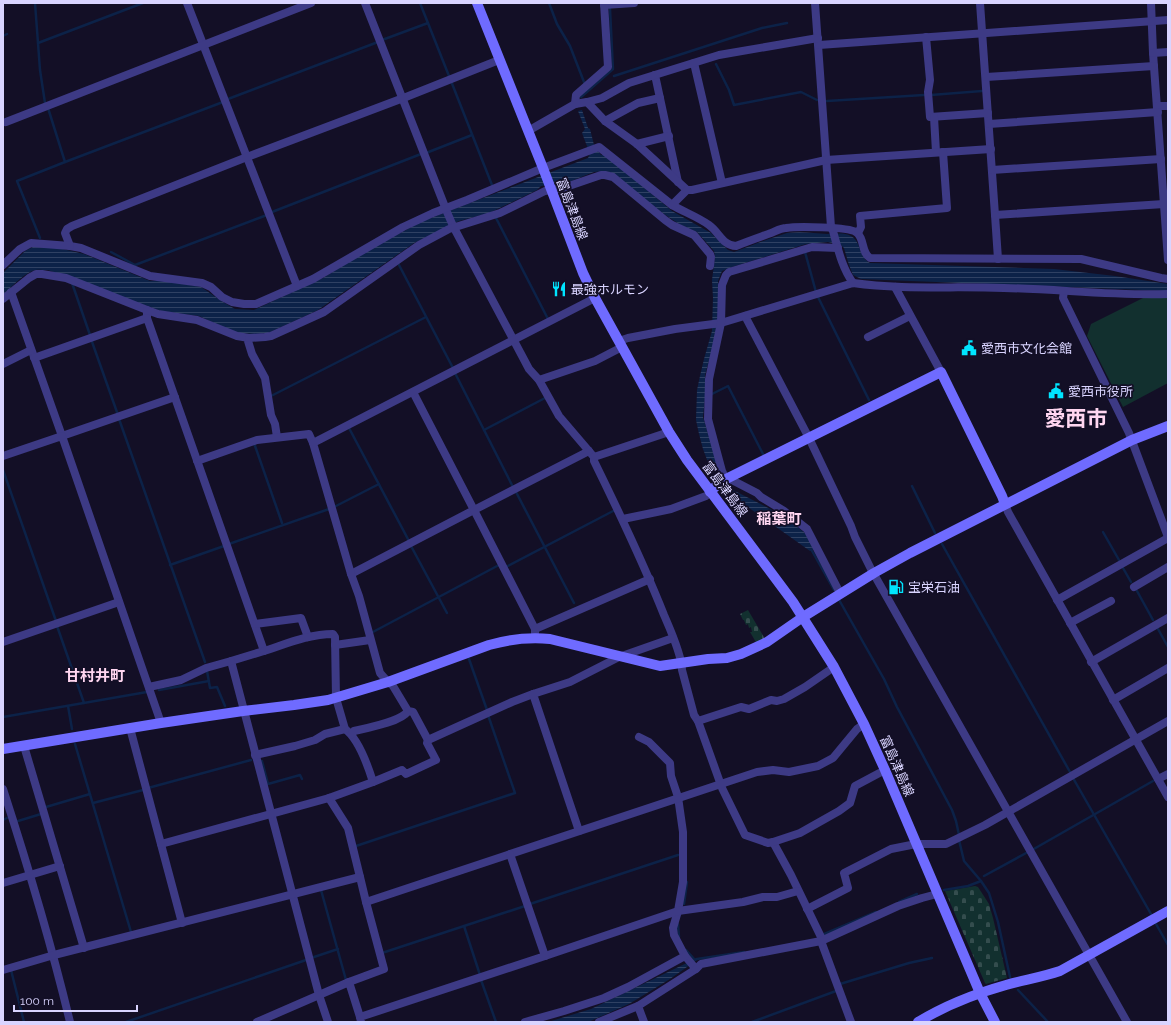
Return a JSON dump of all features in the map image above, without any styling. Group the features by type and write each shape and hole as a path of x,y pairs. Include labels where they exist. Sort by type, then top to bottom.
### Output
{"street":[{"path":"187,3 297,286"},
{"path":"6,122 310,3"},
{"path":"365,3 454,227 529,369 539,380 559,416 591,454 623,519 650,579 682,662 682,670 694,715 698,721 722,788 745,835 768,843 800,833 840,812 850,803 855,786 885,770"},
{"name":"富島津島線","path":"477,3 583,273 595,298 669,432 687,460 793,602 834,667 864,724 885,770 980,993 995,1022"},
{"path":"575,104 576,95 608,67 604,4 634,3"},
{"path":"815,3 832,230 847,275 853,283"},
{"path":"980,3 998,259"},
{"path":"1151,3 1157,109 1164,146 1161,159 1165,187 1164,204 1167,229 1168,260"},
{"path":"528,131 575,104 602,98 629,83 719,55 819,42 926,38 1168,20"},
{"path":"926,38 930,80 928,92 930,117 988,113"},
{"path":"1153,53 1168,52"},
{"path":"70,246 65,233 67,229 72,226 499,60"},
{"path":"694,63 722,183"},
{"path":"986,77 1154,66"},
{"path":"655,75 678,182"},
{"path":"605,121 638,103 660,98"},
{"path":"587,102 605,121 637,144 687,190"},
{"path":"989,124 1157,109 1168,106"},
{"path":"858,233 860,227 860,216 947,208 934,117"},
{"path":"637,144 669,136"},
{"path":"3,265 20,249 31,243 70,246 81,248 150,276 202,283 211,287 222,297 232,302 256,304 313,279 403,228 467,200 599,147 672,205 710,225 724,241 733,246 785,228 852,230 858,233 866,253 870,258 1081,259 1161,278 1168,278"},
{"path":"672,205 687,190 826,160 991,149"},
{"path":"992,170 1161,159"},
{"path":"3,364 147,314 158,314 197,320 237,336 249,338 271,336 324,312 419,244 454,227 495,216 550,188 563,188 601,175 614,178 672,225 694,235 710,254 710,266"},
{"path":"995,215 1164,204"},
{"path":"838,247 812,247 729,272 726,275 722,285 709,379 708,419 722,471 727,479 757,493 807,529 838,595"},
{"path":"3,299 29,278 36,274 42,274 66,278 147,314 264,651"},
{"path":"539,380 595,361 628,338 675,329 717,324 853,283 895,287 1005,288 1064,292 1152,295 1168,294"},
{"path":"895,287 941,372 1002,496 1008,512 1168,797"},
{"path":"11,292 161,723"},
{"path":"1057,600 1168,538 1132,440 1063,298 1064,292"},
{"path":"313,443 595,298"},
{"path":"746,316 809,438 855,537 874,573 1127,1022"},
{"path":"868,337 910,316"},
{"path":"249,338 248,341 252,354 265,378 271,415 275,424 277,437"},
{"path":"623,519 671,509 706,496 720,482 941,372"},
{"path":"413,392 535,633 550,639 660,666 682,662 727,658 741,654 767,642 838,595 910,553 1132,440 1168,426"},
{"path":"3,456 175,397"},
{"path":"351,574 474,510 591,454 669,432"},
{"path":"197,461 257,440 309,434 359,596 380,673 393,686 408,712"},
{"path":"1134,587 1168,567"},
{"path":"3,749 161,723 336,698 388,682 489,645 535,633 650,579"},
{"path":"1070,623 1110,601"},
{"path":"3,642 119,602"},
{"path":"255,624 301,618 308,637"},
{"path":"1091,662 1168,618"},
{"path":"149,687 181,680 206,668 308,637 333,634 335,637 336,698 348,732 368,764 373,782"},
{"path":"428,740 505,705 570,682 619,657 673,638"},
{"path":"335,645 370,640"},
{"path":"231,661 319,995 328,1022"},
{"path":"698,721 741,707 750,709 771,700 777,701 784,699 805,688 834,667"},
{"path":"1113,700 1168,668"},
{"path":"533,694 579,831"},
{"path":"255,756 316,740 326,734 354,732 389,723 406,715 408,712"},
{"path":"161,844 329,798 402,770 406,774 436,760 427,743 428,740 413,712 408,712"},
{"path":"807,909 848,888 844,872 891,848 916,844 946,844 959,838 1168,721"},
{"path":"366,902 678,797 757,772 773,770 788,772 818,766 833,758 857,729 864,724"},
{"path":"130,728 182,923"},
{"path":"639,737 650,742 670,763 671,776 678,797 682,832 682,882 678,911 673,928 674,935 687,958 695,968"},
{"path":"24,746 84,948"},
{"path":"1158,779 1168,774"},
{"path":"3,789 54,955 70,1022"},
{"path":"258,1022 349,982 384,969 348,828 329,798"},
{"path":"773,842 821,937 821,941 851,1022"},
{"path":"510,854 545,956"},
{"path":"3,883 60,866"},
{"path":"3,970 54,955 360,877"},
{"path":"349,982 361,1020 678,911 743,902 763,897 777,897 798,891"},
{"path":"599,1022 638,1006 702,964 821,941 898,906 937,894"},
{"path":"918,1022 967,997 1060,971 1168,911"},
{"path":"525,1022 604,998 687,958"},
{"path":"638,1006 644,1022"}],"green space":[{"path":"1143,298 1168,298 1168,383 1123,407 1087,336 1091,324"},
{"path":"748,610 765,639 757,644 750,632 752,632 751,627 749,628 748,624 746,625 740,614"},
{"path":"975,886 978,887 989,904 1007,978 986,984 945,891"}],"water":[{"path":"582,110 588,128 590,129 594,145 601,155 605,155 672,211 711,233 728,250 734,252 787,233 802,232 842,234 851,236 857,242 864,257 870,263 1054,269 1168,284 1168,291 861,279 853,275 844,248 841,245 828,242 806,244 732,267 722,271 718,281 717,332 705,375 703,417 719,469 712,473 703,449 696,420 697,390 712,331 712,280 715,257 714,251 697,232 679,224 664,214 619,177 610,172 594,172 566,183 541,186 537,190 489,213 459,221 414,243 318,310 268,333 236,333 199,316 161,311 48,270 35,270 28,273 3,294 3,273 25,251 33,247 58,248 84,254 150,281 167,281 201,287 235,309 254,310 323,278 372,248 423,221 588,158 590,154 582,133 585,129 578,111"},
{"path":"733,490 780,514 805,533 815,549 810,551 728,493"},
{"path":"693,960 694,962 670,979 629,1004 588,1022 548,1022 591,1009"}],"waterway":[{"path":"35,3 40,70 45,103"},
{"path":"38,43 143,3"},
{"path":"420,3 449,76"},
{"path":"549,3 557,24 570,46 584,82"},
{"path":"581,97 613,69 610,9"},
{"path":"382,40 428,23"},
{"path":"614,76 762,28 787,23"},
{"path":"3,36 7,34"},
{"path":"228,99 378,42"},
{"path":"716,64 729,90 734,105 801,92 817,100"},
{"path":"451,81 492,185"},
{"path":"931,95 982,91"},
{"path":"827,101 924,95"},
{"path":"65,162 223,102"},
{"path":"40,238 17,181 65,162 48,108"},
{"path":"426,153 472,135"},
{"path":"272,212 421,154"},
{"path":"111,252 135,265 267,215"},
{"path":"496,218 548,319"},
{"path":"805,252 816,292"},
{"path":"399,265 453,368"},
{"path":"72,283 90,335"},
{"path":"818,297 869,400"},
{"path":"271,396 426,317"},
{"path":"91,339 118,415"},
{"path":"455,373 513,487"},
{"path":"712,394 728,386 763,454"},
{"path":"484,430 545,398"},
{"path":"119,419 205,662"},
{"path":"349,428 409,541"},
{"path":"254,443 282,523"},
{"path":"3,470 56,621"},
{"path":"334,507 379,484"},
{"path":"912,486 935,533"},
{"path":"516,492 574,603"},
{"path":"229,544 329,509"},
{"path":"506,567 615,510"},
{"path":"1103,532 1119,560"},
{"path":"942,544 1070,772"},
{"path":"170,565 224,546"},
{"path":"411,546 447,613"},
{"path":"811,549 834,590"},
{"path":"371,633 499,565"},
{"path":"1123,568 1131,582"},
{"path":"1137,591 1153,620"},
{"path":"838,598 884,679 897,707 952,810 959,835"},
{"path":"57,626 84,703"},
{"path":"1158,629 1168,647"},
{"path":"469,659 487,710"},
{"path":"207,671 210,688 217,687 225,706"},
{"path":"159,690 209,681"},
{"path":"3,717 147,692"},
{"path":"68,706 72,729"},
{"path":"356,847 515,793 488,715"},
{"path":"75,744 131,932"},
{"path":"148,788 251,760"},
{"path":"262,761 268,784 300,775 302,779"},
{"path":"1073,778 1151,914"},
{"path":"1032,850 1153,781"},
{"path":"93,803 143,790"},
{"path":"46,807 90,794"},
{"path":"18,821 41,814"},
{"path":"3,820 7,818"},
{"path":"959,840 964,861 989,893 998,922 1010,977"},
{"path":"984,876 1028,852"},
{"path":"530,904 678,855"},
{"path":"944,890 968,886 981,881"},
{"path":"684,904 687,882"},
{"path":"321,890 346,980"},
{"path":"899,902 917,894"},
{"path":"382,953 525,906"},
{"path":"822,935 876,912"},
{"path":"678,924 679,937"},
{"path":"1156,924 1168,945"},
{"path":"464,926 480,975"},
{"path":"314,957 338,949"},
{"path":"686,950 695,960"},
{"path":"692,961 744,952"},
{"path":"840,984 909,963 932,958"},
{"path":"126,1022 306,960"},
{"path":"11,970 24,1022"},
{"path":"481,980 496,1022"},
{"path":"1018,990 1048,1022"},
{"path":"752,1022 836,991"}],"place":[{"name":"最強ホルモン","path":"559,289"},
{"name":"愛西市文化会館","path":"969,348"},
{"name":"愛西市役所","path":"1056,391"},
{"name":"宝栄石油","path":"896,587"}],"district":[{"name":"愛西市","path":"1076,418"},
{"name":"稲葉町","path":"779,519"},
{"name":"甘村井町","path":"95,676"}]}
